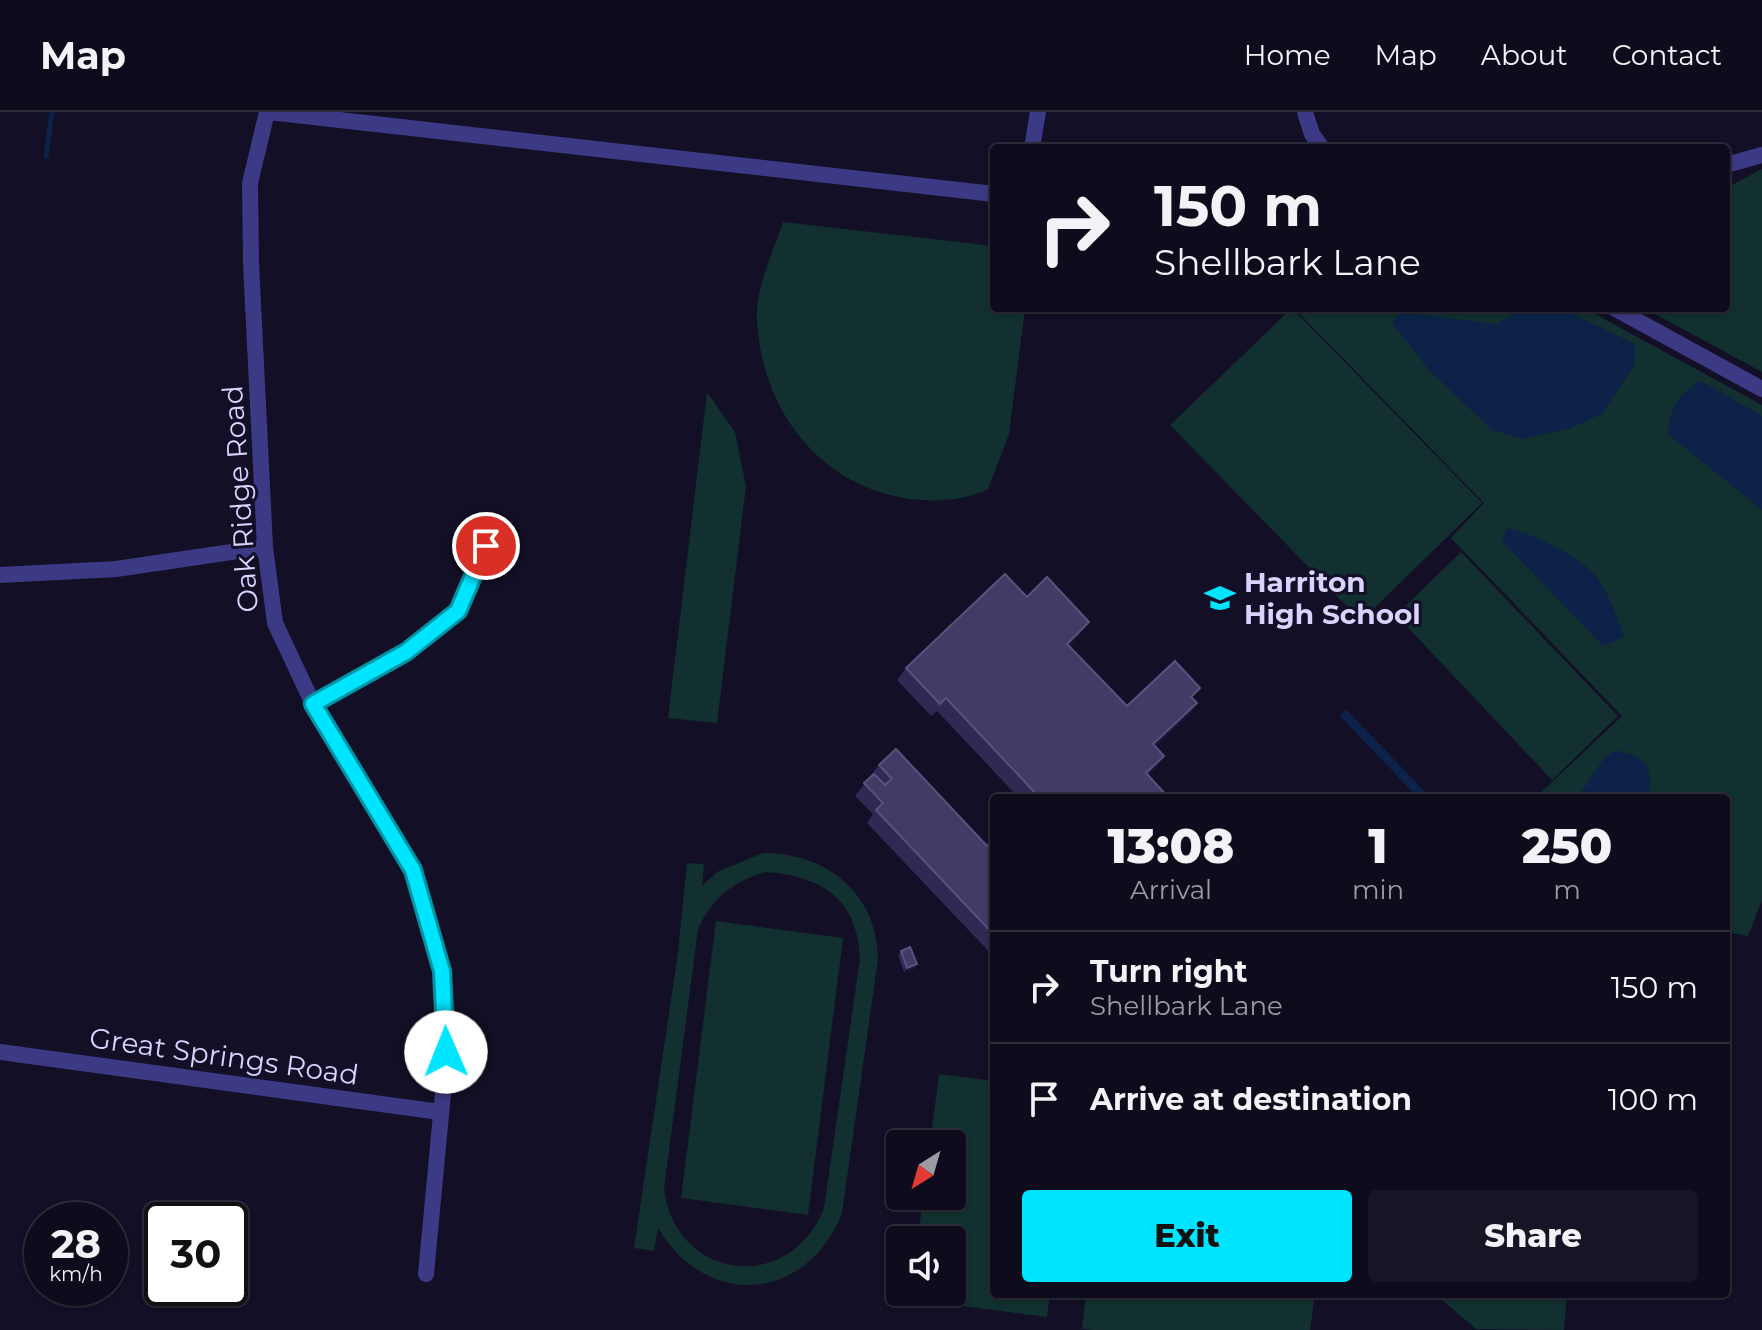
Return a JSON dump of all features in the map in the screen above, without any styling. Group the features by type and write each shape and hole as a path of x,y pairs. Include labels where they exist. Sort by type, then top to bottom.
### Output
{"street":[{"path":"268,112 320,115 990,194"},
{"name":"Oak Ridge Road","path":"268,112 250,183 265,547 275,623 313,704 413,870 442,971 447,1033 426,1274"},
{"path":"1033,144 1038,112"},
{"path":"1305,112 1312,134 1319,144"},
{"path":"1730,164 1762,155"},
{"path":"1621,312 1762,389"},
{"path":"313,704 406,652 458,611 494,523"},
{"path":"0,575 116,569 265,547"},
{"name":"Great Springs Road","path":"0,1052 440,1112"}],"green space":[{"path":"1762,169 1762,372 1651,312 1730,312 1730,186"},
{"path":"783,222 990,246 990,312 1024,312 1009,434 988,489 960,498 910,499 878,491 848,478 823,460 801,438 770,385 761,354 757,321 762,283"},
{"path":"1288,312 1296,312 1482,503 1361,621 1170,425"},
{"path":"1298,312 1591,312 1762,405 1762,900 1748,936 1730,933 1730,794 1539,794 1622,716 1451,538 1484,503"},
{"path":"707,392 735,432 746,486 717,723 668,718"},
{"path":"1461,552 1618,716 1552,780 1396,615"},
{"path":"763,853 808,860 827,869 858,896 869,915 878,959 842,1213 826,1243 805,1264 781,1278 755,1285 729,1283 702,1273 679,1255 658,1228 654,1251 634,1248 678,953 687,863 704,864 702,886 717,872","holes":["765,872 785,874 819,885 844,906 858,938 860,959 824,1208 808,1236 786,1255 762,1264 736,1266 711,1258 689,1243 673,1220 664,1189 698,929 710,908 733,886"]},
{"path":"716,921 843,938 808,1215 681,1198"},
{"path":"939,1074 990,1080 990,1298 1049,1298 1047,1317 963,1306 966,1306 966,1226 920,1226 921,1210 966,1210 966,1130 932,1130"},
{"path":"1086,1298 1314,1298 1310,1330 1082,1329"},
{"path":"1440,1298 1567,1298 1564,1330 1476,1329"}],"water":[{"path":"1516,312 1568,312 1635,344 1635,364 1602,414 1568,429 1522,439 1492,430 1429,370 1392,323 1396,316 1405,313 1497,324"},
{"path":"1701,381 1762,416 1762,510 1668,434 1676,403 1686,391"},
{"path":"1507,528 1557,548 1592,572 1607,593 1624,637 1603,646 1502,541"},
{"path":"1346,709 1427,794 1414,794 1340,716"},
{"path":"1616,750 1635,756 1647,765 1651,784 1648,794 1580,794 1605,757"}],"building":[{"path":"1005,574 1027,597 1047,577 1089,622 1067,644 1127,706 1175,661 1200,688 1191,697 1197,703 1153,744 1164,756 1146,773 1165,794 1036,794 946,698 940,704 906,668"},
{"path":"896,749 987,846 990,843 990,931 876,810 883,803 864,783 874,774 885,785 892,779 879,765"},
{"path":"910,947 917,964 907,968 901,951"}],"waterway":[{"path":"46,156 52,112"}],"place":[{"name":"Harriton High School","path":"1220,598"}],"route":[{"path":"446,1052 442,971 413,870 313,704 406,652 458,611 486,546"}]}
